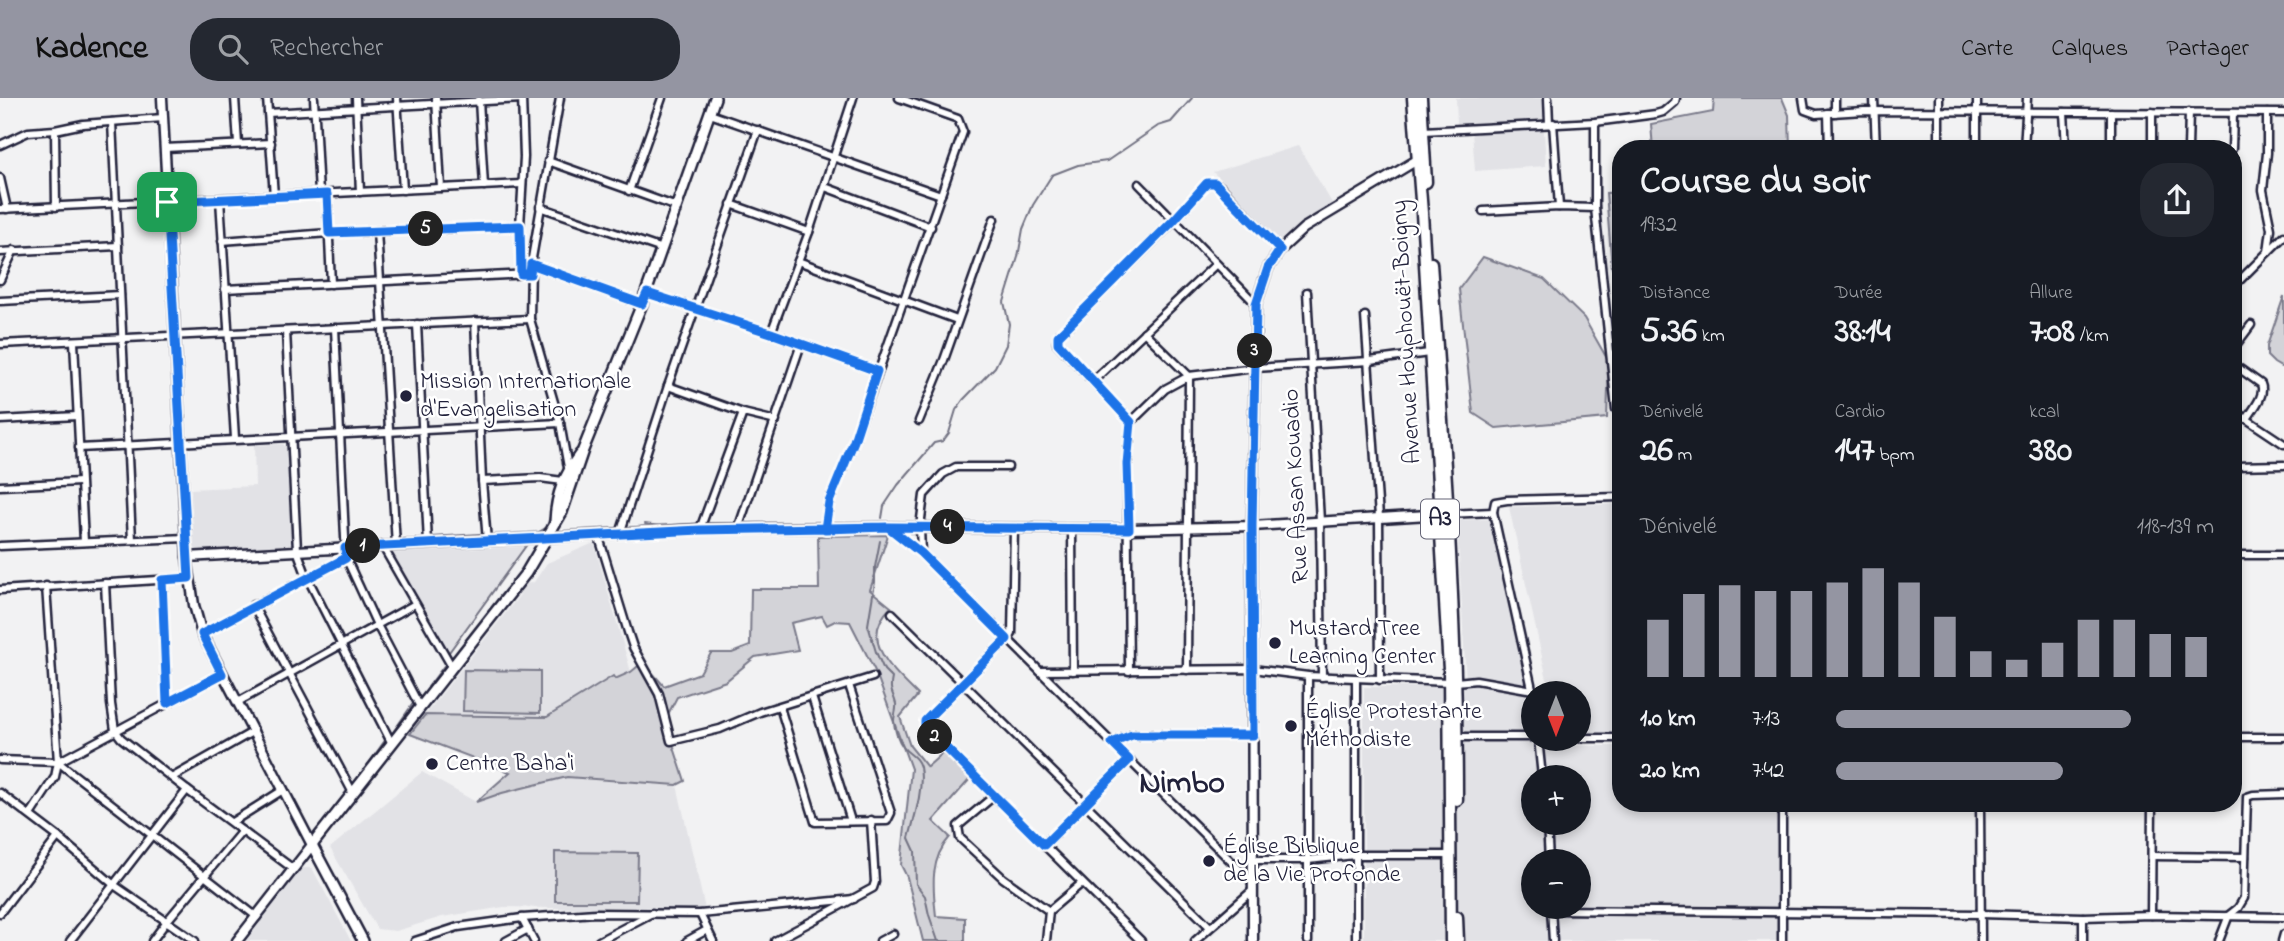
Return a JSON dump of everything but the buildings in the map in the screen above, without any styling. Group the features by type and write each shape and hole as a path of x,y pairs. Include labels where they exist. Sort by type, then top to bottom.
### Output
{"highway":[{"name":"Avenue Houphouët-Boigny","path":"1413,98 1421,157 1457,737 1458,941"},
{"name":"Avenue Houphouët-Boigny","path":"1421,98 1429,353 1444,514"},
{"name":"Avenue Houphouët-Boigny","path":"1451,941 1453,682"}],"main road":[{"path":"363,941 312,845 526,573 555,525 647,293 715,98"},
{"path":"555,525 558,496 563,481 583,450"}],"street":[{"path":"162,98 189,578 202,634 312,845 292,867 237,941"},
{"path":"235,98 238,144"},
{"path":"267,98 274,196"},
{"path":"314,98 329,233 331,284"},
{"path":"356,98 360,192"},
{"path":"397,98 403,190"},
{"path":"560,98 531,264 530,319 560,423 573,484"},
{"path":"629,191 662,98"},
{"path":"771,333 825,187 853,98"},
{"path":"825,529 829,502 854,441 963,132 958,119 900,98"},
{"path":"1548,98 1559,207"},
{"path":"1423,131 1595,122 1656,114 1669,108 1676,98"},
{"path":"1803,98 1803,105 1810,113 2284,113"},
{"path":"1830,140 1835,98"},
{"path":"1874,98 1876,140"},
{"path":"1939,98 1939,140"},
{"path":"1977,98 1977,140"},
{"path":"2024,140 2027,98"},
{"path":"268,113 398,106 437,101 522,99 524,157 520,226 521,274"},
{"path":"479,100 484,186"},
{"path":"437,101 441,188"},
{"path":"2064,112 2066,140"},
{"path":"2111,112 2111,140"},
{"path":"2152,112 2152,140"},
{"path":"2188,140 2189,112"},
{"path":"2232,113 2232,140"},
{"path":"2266,113 2267,153 2263,190 2271,229 2268,252"},
{"path":"710,114 942,195"},
{"path":"0,145 28,132 83,124 163,118"},
{"path":"112,122 132,540"},
{"path":"1595,122 1595,208 1612,377"},
{"path":"55,130 56,206"},
{"path":"620,534 668,386 758,130"},
{"path":"165,148 271,143"},
{"path":"1253,941 1252,526 1256,304 1268,268 1280,250 1304,228 1421,157"},
{"path":"548,161 677,207"},
{"path":"0,178 3,209 522,184"},
{"path":"1131,422 1058,343 1058,336 1174,220 1207,183 1215,183 1280,250"},
{"path":"1139,184 1256,304"},
{"path":"825,187 930,227"},
{"path":"220,199 235,438"},
{"path":"731,204 809,232"},
{"path":"540,207 662,249"},
{"path":"1483,211 1595,208"},
{"path":"919,421 944,360 994,219"},
{"path":"222,241 329,233 520,226"},
{"path":"377,231 396,545"},
{"path":"2242,278 2284,236"},
{"path":"0,251 118,246"},
{"path":"0,280 14,250"},
{"path":"798,261 957,320"},
{"path":"531,264 642,304"},
{"path":"1093,381 1216,264"},
{"path":"225,289 530,274"},
{"name":"Rue Assan Kouadio","path":"1307,292 1321,521 1322,677"},
{"path":"647,293 877,371"},
{"path":"0,301 120,295"},
{"path":"1365,316 1379,517 1380,680"},
{"path":"0,345 530,319"},
{"path":"475,321 481,481 487,541"},
{"path":"418,324 429,543"},
{"path":"2242,337 2251,325"},
{"path":"335,328 346,558 420,707"},
{"path":"286,331 298,550 307,577 392,744"},
{"path":"1144,332 1189,376 1187,670"},
{"path":"74,342 84,542"},
{"path":"738,528 801,344"},
{"path":"1129,671 1127,464 1131,422 1165,389 1189,376 1310,363 1370,361 1429,353"},
{"path":"2242,370 2263,388 2247,419"},
{"path":"668,386 743,413 776,421"},
{"path":"700,530 743,413"},
{"path":"0,420 76,416"},
{"path":"2242,416 2284,444"},
{"path":"79,448 560,423"},
{"path":"2242,466 2284,465"},
{"path":"921,553 919,527 924,495 949,469 1008,467"},
{"path":"481,481 540,478 563,481"},
{"path":"0,486 80,482"},
{"path":"1531,681 1493,512 1494,502 1612,497"},
{"path":"187,557 738,528 1188,528 1493,512"},
{"path":"888,527 921,553 1253,886"},
{"path":"1014,528 1013,629 1007,639 925,721 925,727 1141,941"},
{"path":"1072,528 1073,671"},
{"path":"598,534 628,632 659,694 671,741 720,729 760,712 873,677"},
{"path":"0,546 186,538"},
{"path":"382,545 452,667"},
{"path":"2242,555 2284,555"},
{"path":"202,634 346,558"},
{"path":"0,590 189,578"},
{"path":"162,580 167,703"},
{"path":"105,583 111,704 115,730 121,738 187,790 292,867"},
{"path":"30,815 55,777 58,762 46,586"},
{"path":"238,702 415,604"},
{"path":"253,605 352,793"},
{"path":"892,613 1210,927"},
{"path":"1040,671 1254,669 1308,677 1453,682 1476,680 1521,689"},
{"path":"0,760 58,762 222,674"},
{"path":"1308,677 1308,941"},
{"path":"1356,679 1356,941"},
{"path":"780,707 815,822 887,821 891,813 849,685"},
{"path":"812,697 851,821"},
{"path":"173,777 254,732"},
{"path":"1112,743 1132,735 1253,735"},
{"path":"1457,737 1521,738"},
{"path":"2242,737 2284,737"},
{"path":"1591,738 1612,738"},
{"path":"1044,845 1129,760"},
{"path":"58,762 257,916"},
{"path":"70,941 187,790"},
{"path":"232,822 283,790"},
{"path":"0,793 58,837 114,885 195,941"},
{"path":"2219,941 2229,915 2238,908 2244,898 2247,797 2284,794"},
{"path":"994,796 958,826 960,838 1003,878 1049,911"},
{"path":"1782,812 1782,941"},
{"path":"1980,812 1981,941"},
{"path":"2151,915 2152,812"},
{"path":"775,941 873,888 871,820"},
{"path":"152,941 242,831"},
{"path":"0,913 58,837"},
{"path":"1253,860 1308,860 1354,855 1451,855"},
{"path":"2152,856 2245,857"},
{"path":"1046,941 1049,911 1082,883"},
{"path":"1195,941 1253,886"},
{"path":"415,941 458,927 522,918 596,913 700,914 855,899"},
{"path":"1591,909 2083,917 2284,917"},
{"path":"599,941 654,913"},
{"path":"700,914 713,941"},
{"path":"2083,917 2083,941"},
{"path":"522,918 534,941"},
{"path":"1552,919 1553,941"},
{"path":"507,941 528,929"},
{"path":"687,941 708,930"},
{"path":"880,941 893,934"},
{"path":"2281,941 2284,934"}],"shaded area":[{"path":"1456,98 1543,98 1544,116 1542,119 1457,124"},
{"path":"1714,98 1782,98 1789,115 1790,140 1652,140 1651,124 1713,112"},
{"path":"1542,128 1546,166 1475,171 1472,132"},
{"path":"1298,146 1332,203 1277,242 1213,172"},
{"path":"1606,193 1612,193 1612,268"},
{"path":"1483,257 1544,279 1584,318 1609,362 1607,418 1496,428 1473,413 1459,289"},
{"path":"2284,296 2284,365 2281,367 2267,356 2267,346"},
{"path":"283,444 286,447 292,542 287,546 197,550 192,547 189,489 255,486 254,445"},
{"path":"1612,504 1612,732 1591,732 1591,681 1547,681 1509,507"},
{"path":"1489,519 1528,681 1521,681 1521,751 1591,751 1591,746 1612,746 1612,812 1778,812 1777,941 1364,941 1364,687 1451,687 1466,682 1457,520"},
{"path":"888,535 870,590 891,607 881,619 877,631 882,654 918,695 900,717 910,746 927,767 944,752 970,779 933,821 950,837 939,855 934,875 936,916 965,918 965,941 923,941 907,877 901,865 911,769 876,673 850,622 835,621 827,625 822,616 791,623 798,650 755,657 726,681 677,697 665,720 685,781 677,785 567,777 476,802 510,772 410,734 425,715 547,717 613,676 615,679 631,672 643,662 664,686 700,673 711,653 732,653 750,646 751,589 819,589 818,536"},
{"path":"531,539 447,656 382,544"},
{"path":"594,543 631,672 615,680 612,676 547,717 425,715 519,596 523,585 534,582 547,563"},
{"path":"464,670 540,671 540,713 463,711"},
{"path":"422,772 476,802 566,777 677,785 705,909 504,907 442,917 396,931 377,929 330,848"},
{"path":"555,852 638,853 637,901 555,901"},
{"path":"302,868 312,868 351,941 246,941"}],"waterway":[{"path":"882,518 884,506 898,485 934,443 943,441 949,433 956,410 995,367 1006,345 1009,324 1004,302 1018,257 1023,229 1033,205 1052,175 1078,165 1107,161 1158,126 1171,122 1192,98"},
{"path":"547,526 552,510"},
{"path":"645,524 660,526"},
{"path":"539,532 547,527"},
{"path":"432,537 480,534"},
{"path":"880,541 868,625 884,670 892,678 897,734 903,747 920,767 920,794 909,838 915,851 916,884 925,896 938,941"},
{"path":"447,655 528,543"},
{"path":"428,687 446,663"},
{"path":"393,732 414,702"},
{"path":"354,784 386,739"}],"place":[{"name":"Mission Internationale d'Evangelisation","path":"406,396"},
{"name":"Mustard Tree Learning Center","path":"1275,643"},
{"name":"Église Protestante Méthodiste","path":"1291,726"},
{"name":"Centre Baha'i","path":"432,764"},
{"name":"Église Biblique de la Vie Profonde","path":"1209,861"}],"district":[{"name":"Nimbo","path":"1182,784"}],"route":[{"path":"167,202 189,578 162,580 167,703 222,674 202,634 346,558 345,548 738,528 825,529 888,527 921,553 1007,639 925,721 925,727 1044,845 1129,760 1112,743 1132,735 1253,735 1252,526 1256,304 1268,268 1280,250 1215,183 1207,183 1174,220 1058,336 1058,343 1131,422 1127,464 1129,529 888,527 825,529 829,502 854,441 877,371 647,293 642,304 531,264 530,274 521,274 520,226 329,233 327,194 167,202"}]}
